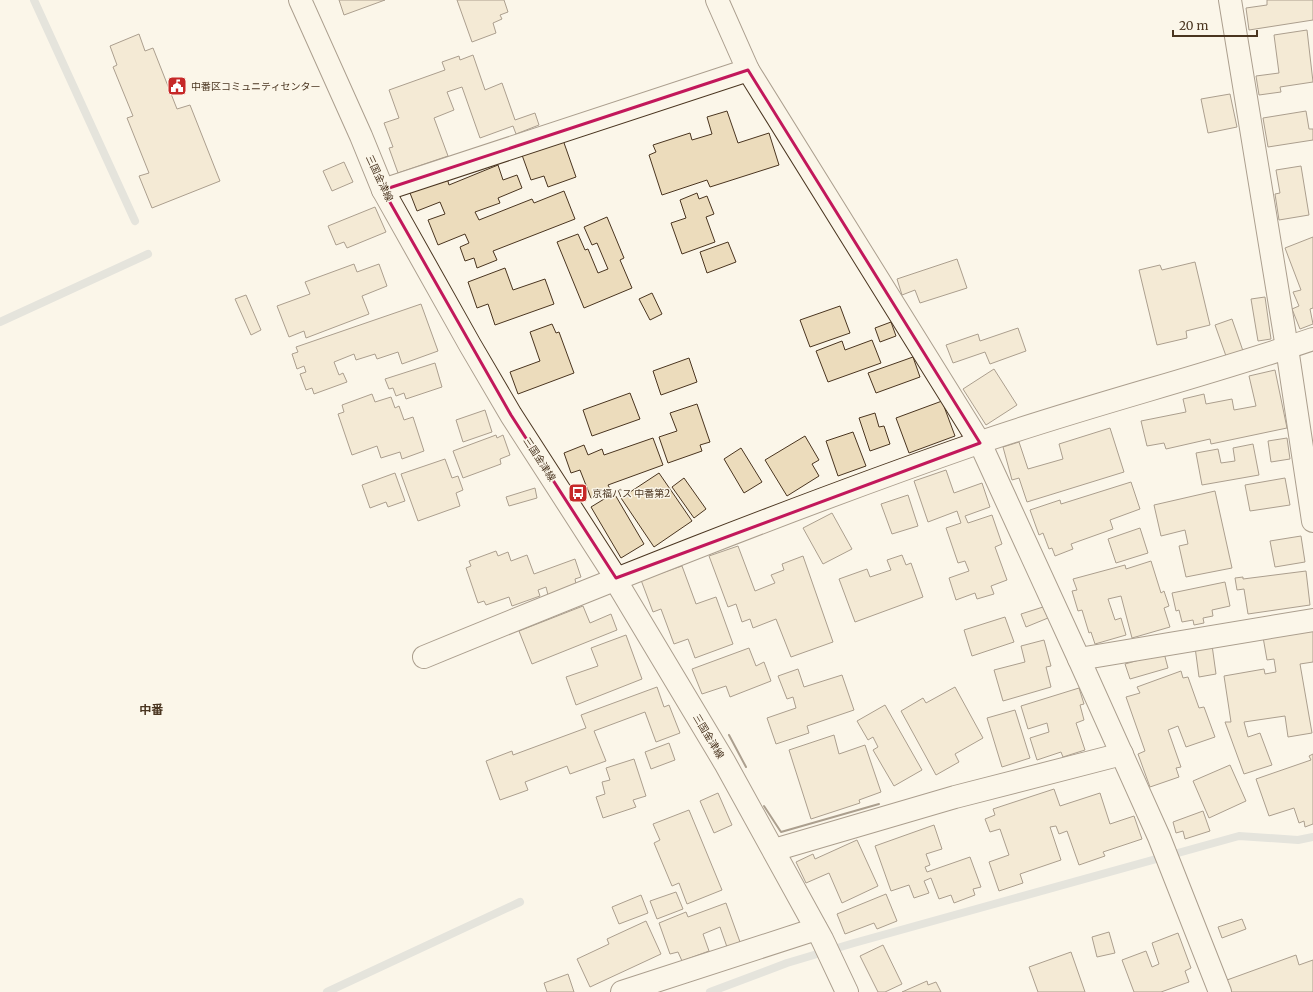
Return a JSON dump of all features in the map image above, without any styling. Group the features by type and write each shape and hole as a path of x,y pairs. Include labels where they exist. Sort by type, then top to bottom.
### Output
{"street":[{"name":"三国金津線","path":"300,0 361,136 383,190 507,408 616,578 619,586 726,763 819,934 847,992"},
{"path":"717,0 748,70 980,443 1122,754 1154,828 1220,992"},
{"path":"1230,0 1287,348 1313,521"},
{"path":"383,190 748,70"},
{"path":"424,657 616,578 785,514 980,443 1313,339"},
{"path":"1079,658 1313,620"},
{"path":"774,850 955,797 1122,754"},
{"path":"622,992 819,934"}],"highlighted area":[{"path":"748,70 980,443 616,578 511,415 383,190"}],"building":[{"path":"339,0 385,0 344,15"},
{"path":"457,0 504,0 508,12 500,15 502,19 493,23 496,33 472,42"},
{"path":"1267,0 1313,0 1313,20 1249,30 1246,8 1267,5"},
{"path":"1307,30 1313,82 1280,87 1281,92 1259,95 1256,76 1279,73 1274,35"},
{"path":"139,34 145,51 153,48 177,109 190,105 220,181 152,208 139,176 149,173 127,118 133,116 113,67 117,65 110,46"},
{"path":"473,55 485,90 502,83 515,120 535,113 539,125 516,134 513,126 480,138 462,87 447,92 454,110 434,118 448,156 398,173 389,148 393,147 384,123 399,118 389,90 445,70 442,62 459,56 460,60"},
{"path":"1230,94 1237,127 1208,133 1201,99"},
{"path":"727,111 738,143 769,133 779,165 710,187 707,180 662,195 649,155 656,152 653,145 690,133 692,140 712,134 707,117"},
{"path":"1306,111 1309,129 1313,129 1313,140 1268,147 1263,118"},
{"path":"563,140 576,177 548,187 544,176 531,180 522,155"},
{"path":"344,162 353,182 332,191 323,171"},
{"path":"498,165 503,180 517,175 522,188 498,198 500,203 475,212 479,220 532,199 534,203 564,191 575,219 493,251 497,260 477,268 474,258 465,261 460,247 469,243 465,234 438,245 428,220 445,214 440,202 417,211 410,193 447,178 449,185"},
{"path":"1301,166 1309,215 1279,220 1275,194 1280,193 1276,170"},
{"path":"697,193 699,199 707,196 714,214 706,217 715,242 682,254 671,223 686,218 680,200"},
{"path":"375,207 386,232 347,248 344,242 336,245 328,226"},
{"path":"607,217 624,258 620,260 632,288 584,308 557,242 578,234 585,250 588,249 598,273 608,269 597,243 592,245 584,227"},
{"path":"1313,237 1313,308 1310,309 1313,324 1300,329 1292,309 1299,306 1293,292 1301,290 1285,248"},
{"path":"728,242 736,262 707,273 700,252"},
{"path":"957,259 967,288 920,303 915,290 902,295 897,279"},
{"path":"1195,262 1210,325 1186,331 1187,338 1157,345 1139,270 1160,265 1162,270"},
{"path":"354,264 357,272 379,264 387,286 362,296 369,314 306,338 304,331 289,337 277,306 310,294 305,282"},
{"path":"505,268 513,290 545,279 554,304 495,325 488,304 477,308 468,282"},
{"path":"652,293 662,314 650,320 639,299"},
{"path":"246,295 261,330 251,335 235,299"},
{"path":"1265,297 1271,339 1258,341 1251,299"},
{"path":"421,304 438,351 402,364 398,352 377,359 375,354 356,360 354,354 334,362 339,375 343,373 347,382 314,394 312,388 306,390 300,374 306,372 304,366 297,369 292,354 298,352 296,347"},
{"path":"840,306 850,333 810,347 800,320"},
{"path":"1232,319 1243,351 1226,356 1215,325"},
{"path":"891,322 896,336 880,342 875,328"},
{"path":"552,324 556,333 559,332 574,373 518,394 510,372 540,361 530,332"},
{"path":"1018,328 1026,351 990,364 985,352 953,363 946,345 978,334 980,341"},
{"path":"872,340 881,363 828,382 816,351 842,341 845,350"},
{"path":"913,357 920,377 876,393 868,373"},
{"path":"689,358 697,382 661,395 653,371"},
{"path":"435,363 442,387 406,399 404,393 396,396 393,388 389,389 385,379"},
{"path":"994,369 1017,405 986,425 963,389"},
{"path":"1275,370 1287,428 1211,444 1210,439 1166,449 1164,443 1147,446 1141,421 1186,412 1183,399 1204,394 1206,404 1232,399 1234,410 1256,406 1249,376"},
{"path":"630,393 640,419 592,436 583,410"},
{"path":"372,394 375,402 391,397 395,408 399,406 404,420 413,417 424,451 402,459 400,452 381,458 377,446 352,455 338,414 344,412 342,405"},
{"path":"942,401 955,436 909,453 896,418"},
{"path":"697,404 710,442 700,445 702,451 668,463 659,437 677,431 670,413"},
{"path":"485,410 492,432 463,442 456,420"},
{"path":"875,413 879,427 884,426 890,444 870,451 859,418"},
{"path":"1110,428 1124,472 1027,502 1019,478 1012,480 1003,447 1019,442 1028,469 1063,459 1059,444"},
{"path":"853,432 866,466 838,476 826,441"},
{"path":"496,435 497,438 503,435 510,455 500,459 501,464 463,478 453,451"},
{"path":"805,436 819,460 812,464 819,476 787,496 765,460"},
{"path":"653,438 663,465 608,485 611,491 591,498 580,470 571,473 564,453 584,445 588,455 602,449 604,455"},
{"path":"1287,438 1290,459 1271,462 1268,441"},
{"path":"1253,444 1259,475 1202,485 1196,453 1218,449 1221,463 1235,461 1233,448"},
{"path":"741,448 762,482 744,493 724,459"},
{"path":"445,459 452,478 458,476 463,490 456,493 460,506 418,521 401,474"},
{"path":"946,470 954,493 982,483 990,507 965,516 968,523 992,515 1002,544 995,547 1007,580 991,586 994,594 977,599 975,593 956,600 949,578 969,571 965,561 958,563 946,528 961,523 957,511 928,522 914,481"},
{"path":"395,473 405,501 388,507 386,502 370,508 362,485"},
{"path":"659,473 692,521 654,547 621,498"},
{"path":"684,478 706,509 694,518 672,487"},
{"path":"1285,478 1290,505 1250,511 1245,485"},
{"path":"1131,482 1140,509 1110,520 1113,529 1071,544 1073,549 1055,556 1052,548 1049,549 1043,533 1039,535 1030,510 1060,500 1061,504"},
{"path":"535,488 537,498 509,506 506,497"},
{"path":"1215,491 1232,568 1186,577 1179,546 1188,544 1185,530 1161,536 1154,505"},
{"path":"614,493 644,544 621,558 591,507"},
{"path":"908,495 918,526 892,534 881,504"},
{"path":"832,513 852,549 823,564 803,528"},
{"path":"1140,528 1148,553 1116,563 1108,539"},
{"path":"1301,536 1305,562 1275,567 1270,541"},
{"path":"738,546 755,591 775,583 771,575 784,570 782,564 803,556 833,642 791,657 776,619 753,628 750,619 742,622 736,604 728,607 709,556"},
{"path":"496,551 498,556 508,552 511,561 527,555 534,574 575,559 581,577 575,579 576,584 548,595 546,587 538,590 540,596 512,606 509,597 486,605 484,601 478,603 466,568 471,566 469,561"},
{"path":"902,555 906,565 911,563 923,597 855,622 839,579 867,569 870,577 891,570 887,560"},
{"path":"1151,561 1161,593 1164,591 1169,606 1164,608 1170,627 1132,638 1121,596 1108,599 1115,620 1121,618 1126,635 1095,644 1091,632 1089,633 1082,610 1078,611 1072,591 1077,590 1073,579 1125,565 1126,569"},
{"path":"682,566 696,604 716,597 733,644 695,658 688,639 674,644 661,609 653,612 641,580"},
{"path":"1306,571 1310,605 1248,614 1244,589 1237,590 1235,578 1243,577 1243,579"},
{"path":"1225,582 1230,606 1212,610 1213,616 1203,618 1204,623 1194,625 1193,620 1182,622 1179,610 1176,611 1172,593"},
{"path":"583,606 590,623 611,614 617,630 532,664 519,631"},
{"path":"1043,607 1048,618 1026,627 1021,614"},
{"path":"1005,617 1014,642 972,656 964,630"},
{"path":"1313,629 1313,662 1300,664 1312,733 1288,737 1285,716 1244,722 1248,737 1260,733 1272,765 1244,774 1225,722 1231,722 1224,676 1264,669 1265,674 1276,672 1274,659 1267,660 1263,637"},
{"path":"626,635 642,679 576,705 566,677 598,666 591,648"},
{"path":"1044,640 1051,666 1046,667 1051,687 1003,701 994,670 1025,662 1021,646"},
{"path":"1212,645 1216,674 1199,677 1195,647"},
{"path":"749,648 756,666 764,662 771,681 730,697 726,686 702,694 692,669"},
{"path":"1164,653 1168,668 1130,679 1125,664"},
{"path":"798,669 804,687 842,675 854,710 807,726 809,733 776,744 767,718 796,708 793,697 787,699 778,676"},
{"path":"1181,671 1183,678 1188,677 1199,708 1204,707 1215,737 1186,747 1178,726 1168,730 1181,767 1176,768 1179,777 1150,787 1138,754 1145,751 1126,697 1140,693 1137,687"},
{"path":"657,687 664,707 669,705 680,733 656,742 645,712 594,731 606,761 570,774 567,766 525,782 528,790 500,800 486,761 512,751 513,755 586,728 581,715"},
{"path":"955,687 983,738 955,754 959,762 936,775 901,711 923,698 926,703"},
{"path":"1079,688 1084,704 1080,705 1084,720 1076,723 1085,750 1063,757 1061,752 1037,760 1030,738 1049,732 1047,723 1028,729 1021,706"},
{"path":"885,705 922,770 894,786 873,750 878,747 873,737 868,740 857,721"},
{"path":"1015,710 1030,758 1002,767 987,718"},
{"path":"834,735 839,754 865,745 881,792 859,800 860,803 811,819 789,750"},
{"path":"669,743 675,760 651,769 645,752"},
{"path":"1313,754 1313,824 1305,827 1304,821 1299,823 1294,808 1269,816 1256,779 1311,760 1309,756"},
{"path":"634,759 646,796 633,800 636,807 603,818 596,797 605,794 602,782 610,780 606,768"},
{"path":"1230,765 1246,801 1209,818 1193,781"},
{"path":"1054,789 1060,806 1100,793 1110,824 1134,816 1142,839 1103,852 1105,856 1079,865 1067,831 1059,834 1056,826 1050,827 1061,860 1020,874 1023,883 999,891 989,862 1009,855 1000,829 990,832 985,819 995,815 993,809"},
{"path":"718,793 732,825 714,833 700,801"},
{"path":"689,810 722,890 687,904 679,883 672,886 654,843 660,840 653,824"},
{"path":"1203,811 1210,831 1185,839 1183,831 1176,833 1173,822"},
{"path":"934,825 942,849 926,854 930,865 925,867 927,872 970,857 981,887 973,889 975,895 954,903 951,895 939,899 931,878 924,881 929,893 914,898 909,885 891,891 875,846"},
{"path":"857,840 878,886 842,903 829,873 806,883 796,862 813,854 815,859"},
{"path":"676,892 683,909 657,919 650,901"},
{"path":"886,894 897,921 877,929 874,923 845,934 837,914"},
{"path":"641,895 648,913 619,924 612,907"},
{"path":"726,903 740,942 727,947 720,927 703,934 709,951 682,961 678,952 670,954 659,923 686,912 688,917"},
{"path":"1242,919 1246,929 1222,938 1218,927"},
{"path":"646,921 661,954 590,987 577,959 609,944 607,939"},
{"path":"1109,932 1115,953 1097,957 1092,937"},
{"path":"1178,933 1191,968 1185,971 1189,982 1161,992 1134,992 1122,960 1146,951 1152,967 1159,964 1152,943"},
{"path":"883,945 902,984 885,992 878,992 860,956"},
{"path":"1071,952 1085,992 1038,992 1029,967"},
{"path":"1296,955 1299,965 1313,960 1313,992 1231,992 1227,980"},
{"path":"568,974 574,992 547,992 544,983"},
{"path":"927,981 928,985 936,982 941,992 902,992"}],"waterway":[{"path":"34,0 135,221"},
{"path":"0,322 148,254"},
{"path":"710,992 787,963 854,943 1239,836 1298,840 1313,837"},
{"path":"327,992 520,902"}],"wall":[{"path":"729,735 746,767"},
{"path":"764,806 781,832 879,804"}],"place":[{"name":"中番区コミュニティセンター","path":"177,86"},
{"name":"京福バス 中番第2","path":"578,493"}],"district":[{"name":"中番","path":"151,710"}]}
